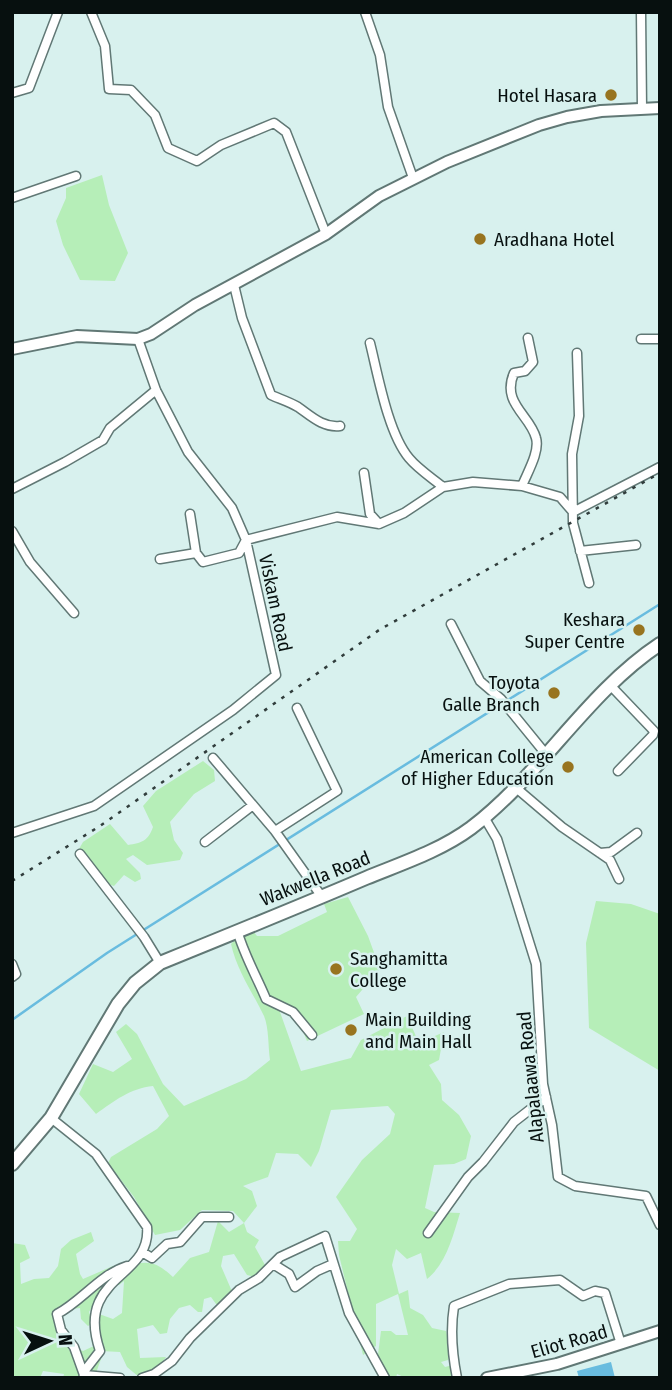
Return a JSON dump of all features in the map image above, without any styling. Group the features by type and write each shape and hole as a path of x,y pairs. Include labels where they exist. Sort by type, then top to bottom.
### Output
{"main road":[{"name":"Wakwella Road","path":"12,1164 51,1118 118,1004 135,983 160,963 322,897 442,845 467,831 515,787 635,660 660,644"}],"street":[{"path":"12,93 29,89 58,12"},
{"path":"90,12 105,46 109,89 131,90 155,115 168,148 197,160 221,145 274,124 286,132 326,234"},
{"path":"365,12 380,54 388,107 413,178"},
{"path":"641,12 642,109"},
{"path":"12,349 77,336 138,339 326,234 379,196 413,178 539,125 591,112 660,108"},
{"path":"12,198 76,176"},
{"path":"234,285 242,317 271,395 298,407 309,417 333,427 340,426"},
{"path":"522,486 535,453 537,439 513,399 511,380 514,373 525,371 533,362 528,338"},
{"name":"Viskam Road","path":"12,834 94,806 233,710 276,675 246,540 232,508 188,452 156,390 138,339"},
{"path":"641,339 660,339"},
{"path":"370,343 387,410 400,442 409,458 443,487"},
{"path":"577,354 579,415 572,454 573,523 589,583"},
{"path":"12,489 103,440 110,428 156,390"},
{"path":"573,512 660,467"},
{"path":"364,473 370,514 379,524"},
{"path":"190,514 196,553 203,562 239,553 246,540 337,517 379,524 404,513 443,487 473,482 522,486 560,497 573,512"},
{"path":"12,531 30,562 74,613"},
{"path":"580,551 636,545"},
{"path":"160,559 196,553"},
{"path":"451,624 480,681 503,703 545,753"},
{"path":"610,685 654,731 618,771"},
{"path":"275,831 337,791 297,708"},
{"path":"213,758 275,831 322,897"},
{"path":"515,787 562,827 610,860 619,879"},
{"path":"205,842 253,805"},
{"name":"Alapalaawa Road","path":"485,817 497,839 536,964 539,1040 558,1177 575,1186 646,1196 660,1225"},
{"path":"600,853 611,852 637,833"},
{"path":"80,854 141,933 160,963"},
{"path":"237,930 244,955 266,999 293,1012 312,1035"},
{"path":"12,964 16,974 12,977"},
{"path":"428,1233 468,1177 514,1122 545,1097"},
{"path":"51,1118 96,1154 147,1227 148,1238 142,1252 96,1304 93,1323 100,1350 83,1376"},
{"path":"142,1252 152,1258 167,1244 180,1242 202,1217 229,1217"},
{"path":"142,1378 154,1374 172,1361 190,1338 239,1290 259,1278 280,1256 325,1236 349,1313 385,1378"},
{"path":"273,1264 289,1274 295,1287 317,1271 333,1264"},
{"path":"83,1376 74,1347 61,1330 57,1314 72,1306 97,1282 128,1266"},
{"path":"457,1378 452,1354 451,1324 454,1306 509,1284 560,1280 583,1296 595,1291 605,1293 621,1344"},
{"name":"Eliot Road","path":"487,1378 534,1370 660,1331"},
{"path":"83,1376 120,1378"}],"green space":[{"path":"102,175 109,205 128,253 115,281 80,280 63,245 56,221 66,198 66,188"},
{"path":"203,761 214,770 215,781 194,794 170,822 174,840 183,853 180,860 147,865 133,855 126,859 140,873 141,879 135,882 124,875 114,886 103,880 79,849 83,842 110,824 128,845 144,840 153,827 143,806 156,791"},
{"path":"348,897 368,936 380,969 356,997 364,1014 307,1041 295,1012 275,998 301,1071 351,1058 361,1040 407,1016 419,1043 444,1032 439,1060 429,1065 441,1084 442,1100 459,1115 471,1136 466,1159 454,1164 434,1165 425,1208 434,1212 460,1213 444,1258 427,1279 421,1253 407,1259 396,1249 392,1265 399,1294 408,1290 410,1308 423,1315 432,1328 446,1331 451,1351 448,1360 441,1362 445,1367 453,1365 455,1378 406,1378 397,1374 396,1378 389,1378 377,1362 381,1331 408,1335 398,1294 376,1304 376,1346 363,1355 338,1241 350,1241 357,1229 336,1197 362,1160 390,1134 395,1114 388,1106 331,1110 319,1151 311,1167 298,1154 276,1153 268,1177 243,1186 252,1191 257,1206 244,1223 233,1211 202,1210 180,1230 155,1235 134,1197 108,1163 111,1157 157,1129 169,1116 153,1086 130,1092 96,1114 79,1094 93,1064 113,1072 132,1059 116,1032 126,1024 137,1034 163,1084 184,1106 246,1079 270,1060 268,1032 264,1016 241,972 231,944 247,928 257,936 278,936 327,912 324,904"},
{"path":"596,901 631,904 660,914 660,1071 589,1028 586,943"},
{"path":"218,1221 229,1232 244,1223 247,1232 259,1240 255,1247 265,1265 259,1278 247,1275 234,1254 223,1256 221,1266 234,1296 225,1306 216,1304 211,1297 204,1299 202,1312 190,1305 179,1308 170,1319 167,1333 160,1334 153,1325 137,1329 140,1358 166,1357 154,1374 139,1377 127,1367 120,1352 101,1351 96,1373 86,1378 63,1378 64,1374 43,1371 40,1378 12,1378 12,1243 25,1245 30,1258 20,1263 21,1284 34,1279 49,1278 58,1266 61,1249 71,1240 91,1232 94,1241 76,1254 83,1279 113,1266 125,1278 128,1266 142,1263 163,1268 173,1277 190,1258 209,1252","holes":["124,1281 122,1313 113,1319 99,1314 93,1322 89,1312 102,1301 108,1284 119,1285","80,1308 81,1319 88,1326 93,1323 96,1345 83,1351 74,1347 56,1311"]}],"water":[{"path":"611,1362 615,1378 579,1378 577,1371"}],"waterway":[{"path":"12,1020 107,953 660,604"}],"railway":[{"path":"12,881 100,826 379,630 660,473"}],"place":[{"name":"Hotel Hasara","path":"611,95"},
{"name":"Aradhana Hotel","path":"480,239"},
{"name":"Keshara Super Centre","path":"639,630"},
{"name":"Toyota Galle Branch","path":"554,693"},
{"name":"American College of Higher Education","path":"568,767"},
{"name":"Sanghamitta College","path":"336,969"},
{"name":"Main Building and Main Hall","path":"351,1030"}]}
